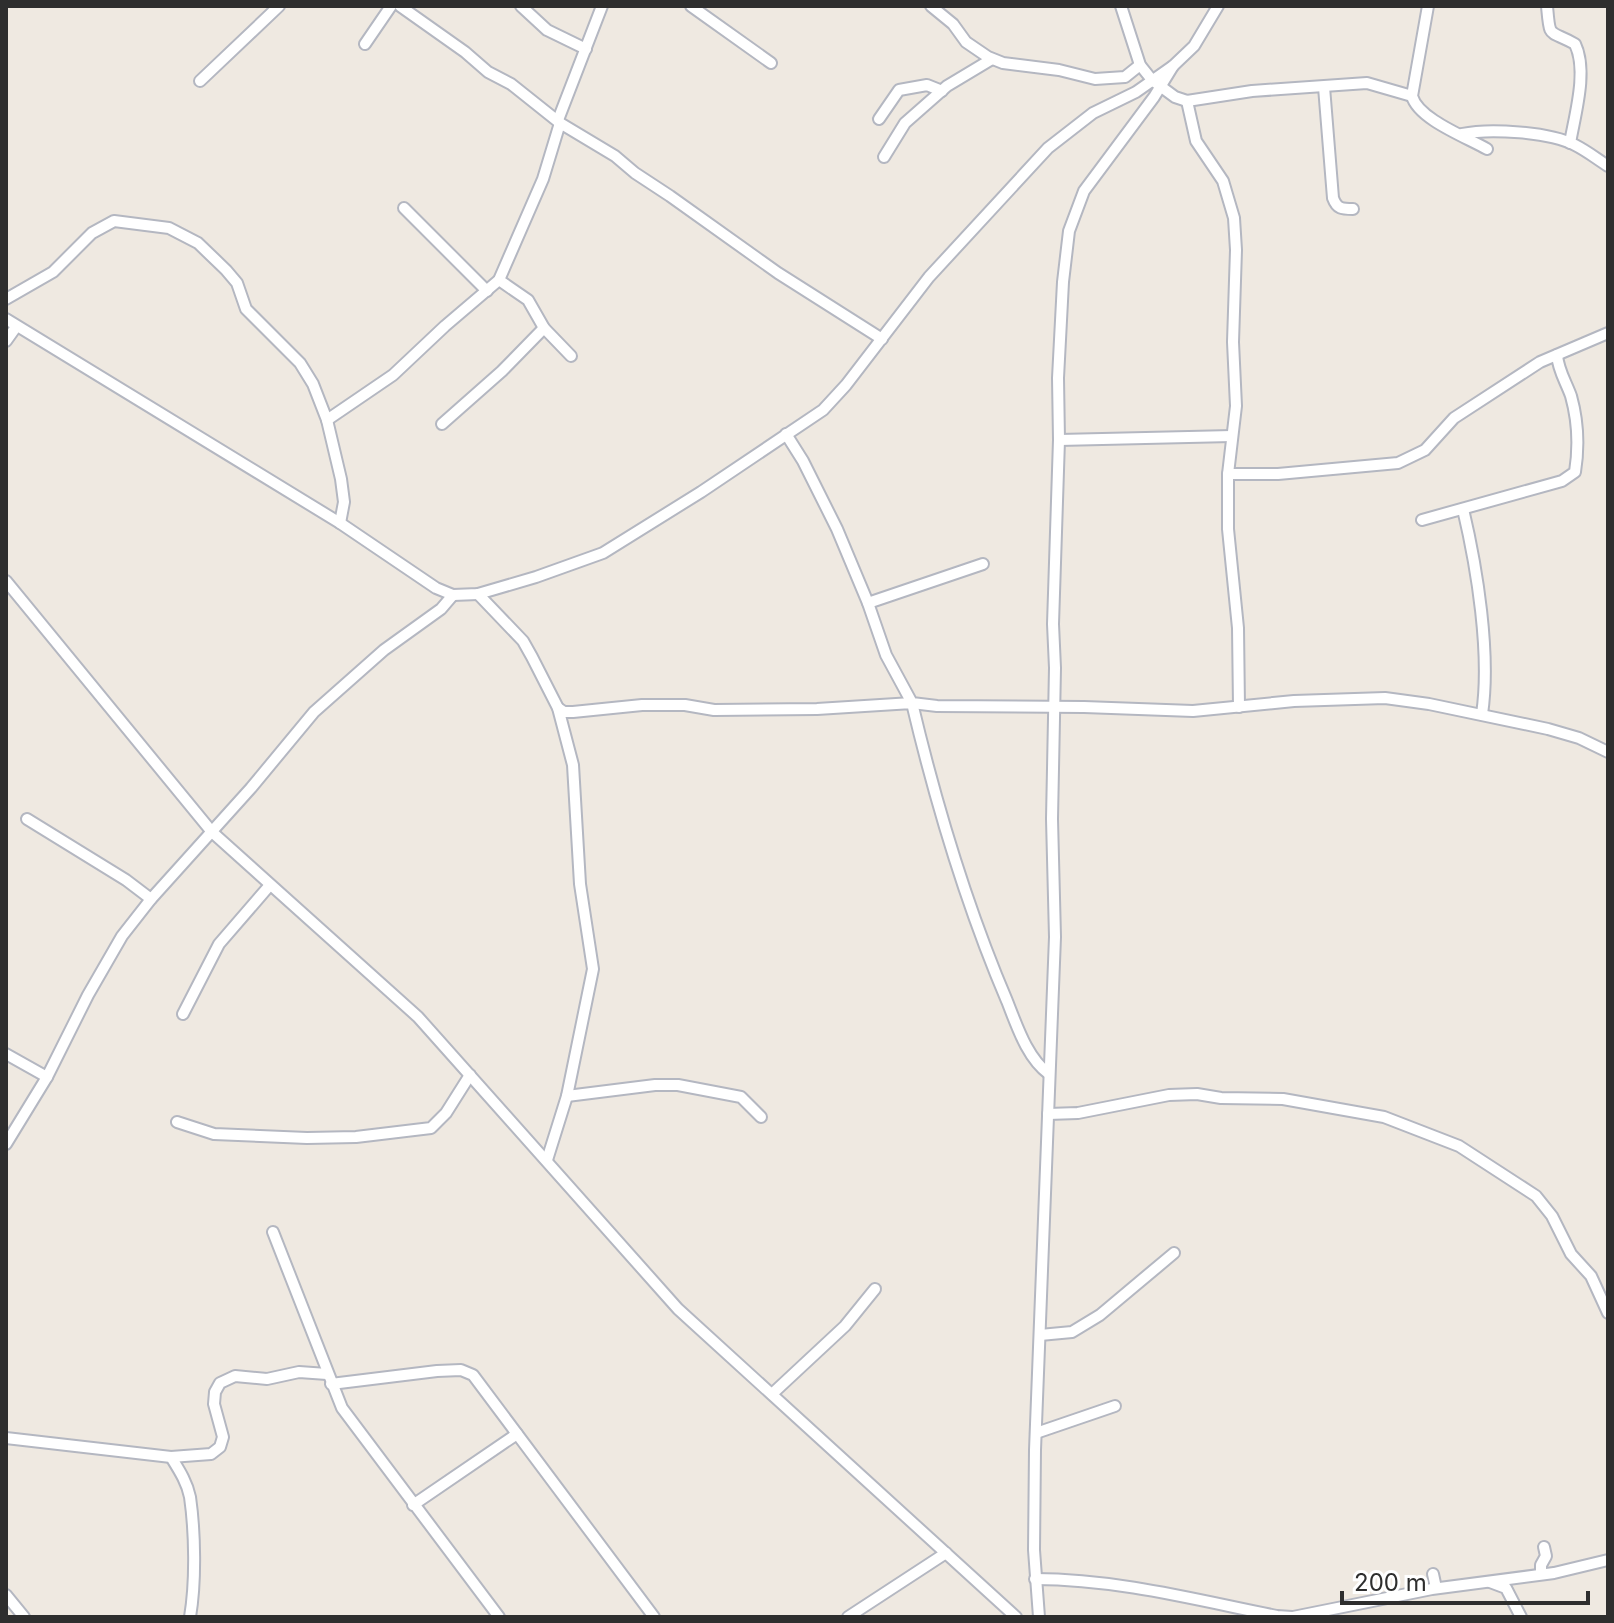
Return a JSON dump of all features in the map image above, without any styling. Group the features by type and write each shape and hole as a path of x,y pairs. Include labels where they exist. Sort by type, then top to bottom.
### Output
{"street":[{"path":"200,81 279,6"},
{"path":"365,44 391,6"},
{"path":"400,6 488,72 511,84 559,122 615,156 654,187 750,253 882,339"},
{"path":"521,6 547,30 586,49"},
{"path":"327,420 393,375 499,280 543,179 559,122 602,6"},
{"path":"691,6 771,63"},
{"path":"931,6 953,24 966,42 992,59 1095,79 1125,77 1140,65"},
{"path":"1121,6 1140,65 1156,83 1175,97 1187,101 1252,91 1367,83 1412,96"},
{"path":"1039,1617 1035,1579 1036,1433 1055,937 1053,624 1058,378 1060,314 1069,231 1084,191 1156,83 1194,46 1218,6"},
{"path":"1428,6 1412,96 1414,106 1487,149"},
{"path":"1547,6 1549,31 1575,44 1579,52 1579,81 1570,143"},
{"path":"884,157 905,123 942,91 992,59"},
{"path":"6,319 340,523 436,588 453,595 478,594 603,553 823,410 929,277 1048,148 1093,113 1156,83"},
{"path":"879,119 899,90 927,85 942,91"},
{"path":"1324,87 1333,198 1336,206 1353,209"},
{"path":"1187,101 1196,141 1223,181 1234,218 1236,406 1228,474 1228,529 1239,650 1239,707"},
{"path":"1461,134 1519,133 1570,143 1608,166"},
{"path":"404,208 487,291"},
{"path":"6,299 53,272 92,233 114,221 169,228 198,243 237,283 252,317 300,363 313,384 327,420 344,502 340,523"},
{"path":"499,280 528,300 544,328 571,356"},
{"path":"6,341 16,327"},
{"path":"442,424 502,371 544,328"},
{"path":"1228,474 1278,474 1398,463 1425,450 1444,428 1472,405 1540,362 1608,333"},
{"path":"1422,520 1562,481 1575,472 1579,447 1576,423 1572,399 1558,367 1557,355"},
{"path":"786,434 837,529 886,655 912,703 931,785 988,955 1021,1034 1035,1061 1049,1074"},
{"path":"1059,440 1232,436"},
{"path":"1463,509 1471,544 1486,664 1482,714"},
{"path":"868,603 983,564"},
{"path":"6,581 212,832 418,1017 678,1309 1011,1614"},
{"path":"478,594 523,641 558,708 573,765 580,884 593,969 567,1096 547,1160"},
{"path":"6,1144 47,1077 122,936 151,899 314,712 372,659 441,609 453,595"},
{"path":"558,708 564,712 642,705 685,705 714,710 817,709 912,703 1193,711 1385,698 1482,714 1558,732 1608,752"},
{"path":"27,819 126,880 151,899"},
{"path":"183,1014 226,934 270,885"},
{"path":"6,1054 47,1077"},
{"path":"177,1122 214,1134 247,1133 307,1138 367,1137 431,1128 446,1113 470,1075"},
{"path":"567,1096 678,1085 741,1097 761,1117"},
{"path":"1048,1114 1078,1113 1169,1095 1197,1094 1221,1098 1283,1099 1384,1117 1459,1146 1536,1196 1552,1216 1571,1254 1591,1276 1608,1313"},
{"path":"273,1232 329,1379 358,1432 499,1617"},
{"path":"1040,1335 1072,1332 1100,1315 1174,1253"},
{"path":"772,1394 845,1326 875,1289"},
{"path":"6,1438 171,1457 211,1454 220,1447 223,1437 214,1404 215,1392 220,1383 235,1376 267,1379 299,1372 329,1379 461,1370 473,1375 654,1617"},
{"path":"1036,1433 1115,1406"},
{"path":"413,1505 517,1434"},
{"path":"171,1457 184,1477 189,1496 193,1599 190,1617"},
{"path":"1541,1574 1541,1565 1546,1556 1544,1547"},
{"path":"848,1617 946,1553"},
{"path":"1035,1579 1116,1584 1252,1614 1293,1617 1436,1588 1541,1574 1608,1560"},
{"path":"1433,1574 1436,1588"},
{"path":"1489,1581 1506,1588 1521,1617"},
{"path":"6,1595 24,1617"}]}
